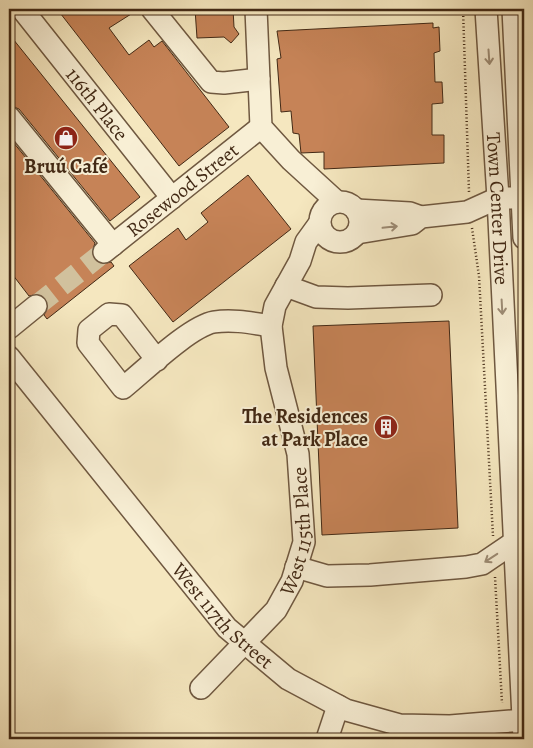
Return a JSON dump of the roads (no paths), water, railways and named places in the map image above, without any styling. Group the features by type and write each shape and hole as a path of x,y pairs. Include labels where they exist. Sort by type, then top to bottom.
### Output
{"street":[{"name":"116th Place","path":"22,9 172,198"},
{"path":"152,9 211,82 224,83 259,79"},
{"path":"256,9 261,127 291,160 337,202"},
{"name":"Town Center Drive","path":"486,9 498,198 513,543 518,725"},
{"name":"Town Center Drive","path":"513,9 524,198 524,238"},
{"name":"Rosewood Street","path":"9,116 109,249 261,127"},
{"path":"291,160 314,201 324,235 334,242"},
{"path":"357,233 412,224 421,218 469,212 498,198 524,198"},
{"path":"300,261 334,242 350,240 357,233 360,224 356,210 348,203 337,202 325,208 319,222"},
{"path":"356,210 410,212 421,218"},
{"path":"469,212 498,229 524,227"},
{"name":"West 115th Place","path":"201,688 276,610 292,581 304,542 298,454 276,368 271,326 275,306 300,261 306,242 319,222"},
{"path":"286,286 324,297 431,295"},
{"path":"9,328 36,306"},
{"path":"157,360 193,331 212,322 235,321 271,326"},
{"name":"West 117th Street","path":"9,357 221,621 244,643 288,678 338,706 400,725 518,725"},
{"path":"296,567 327,576 370,575 466,567 482,564 513,543"},
{"path":"327,739 338,706"}],"tunnel":[{"path":"36,306 104,252"}],"place":[{"name":"Bruú Café","path":"66,138"},
{"name":"The Residences at Park Place","path":"386,427"}]}
